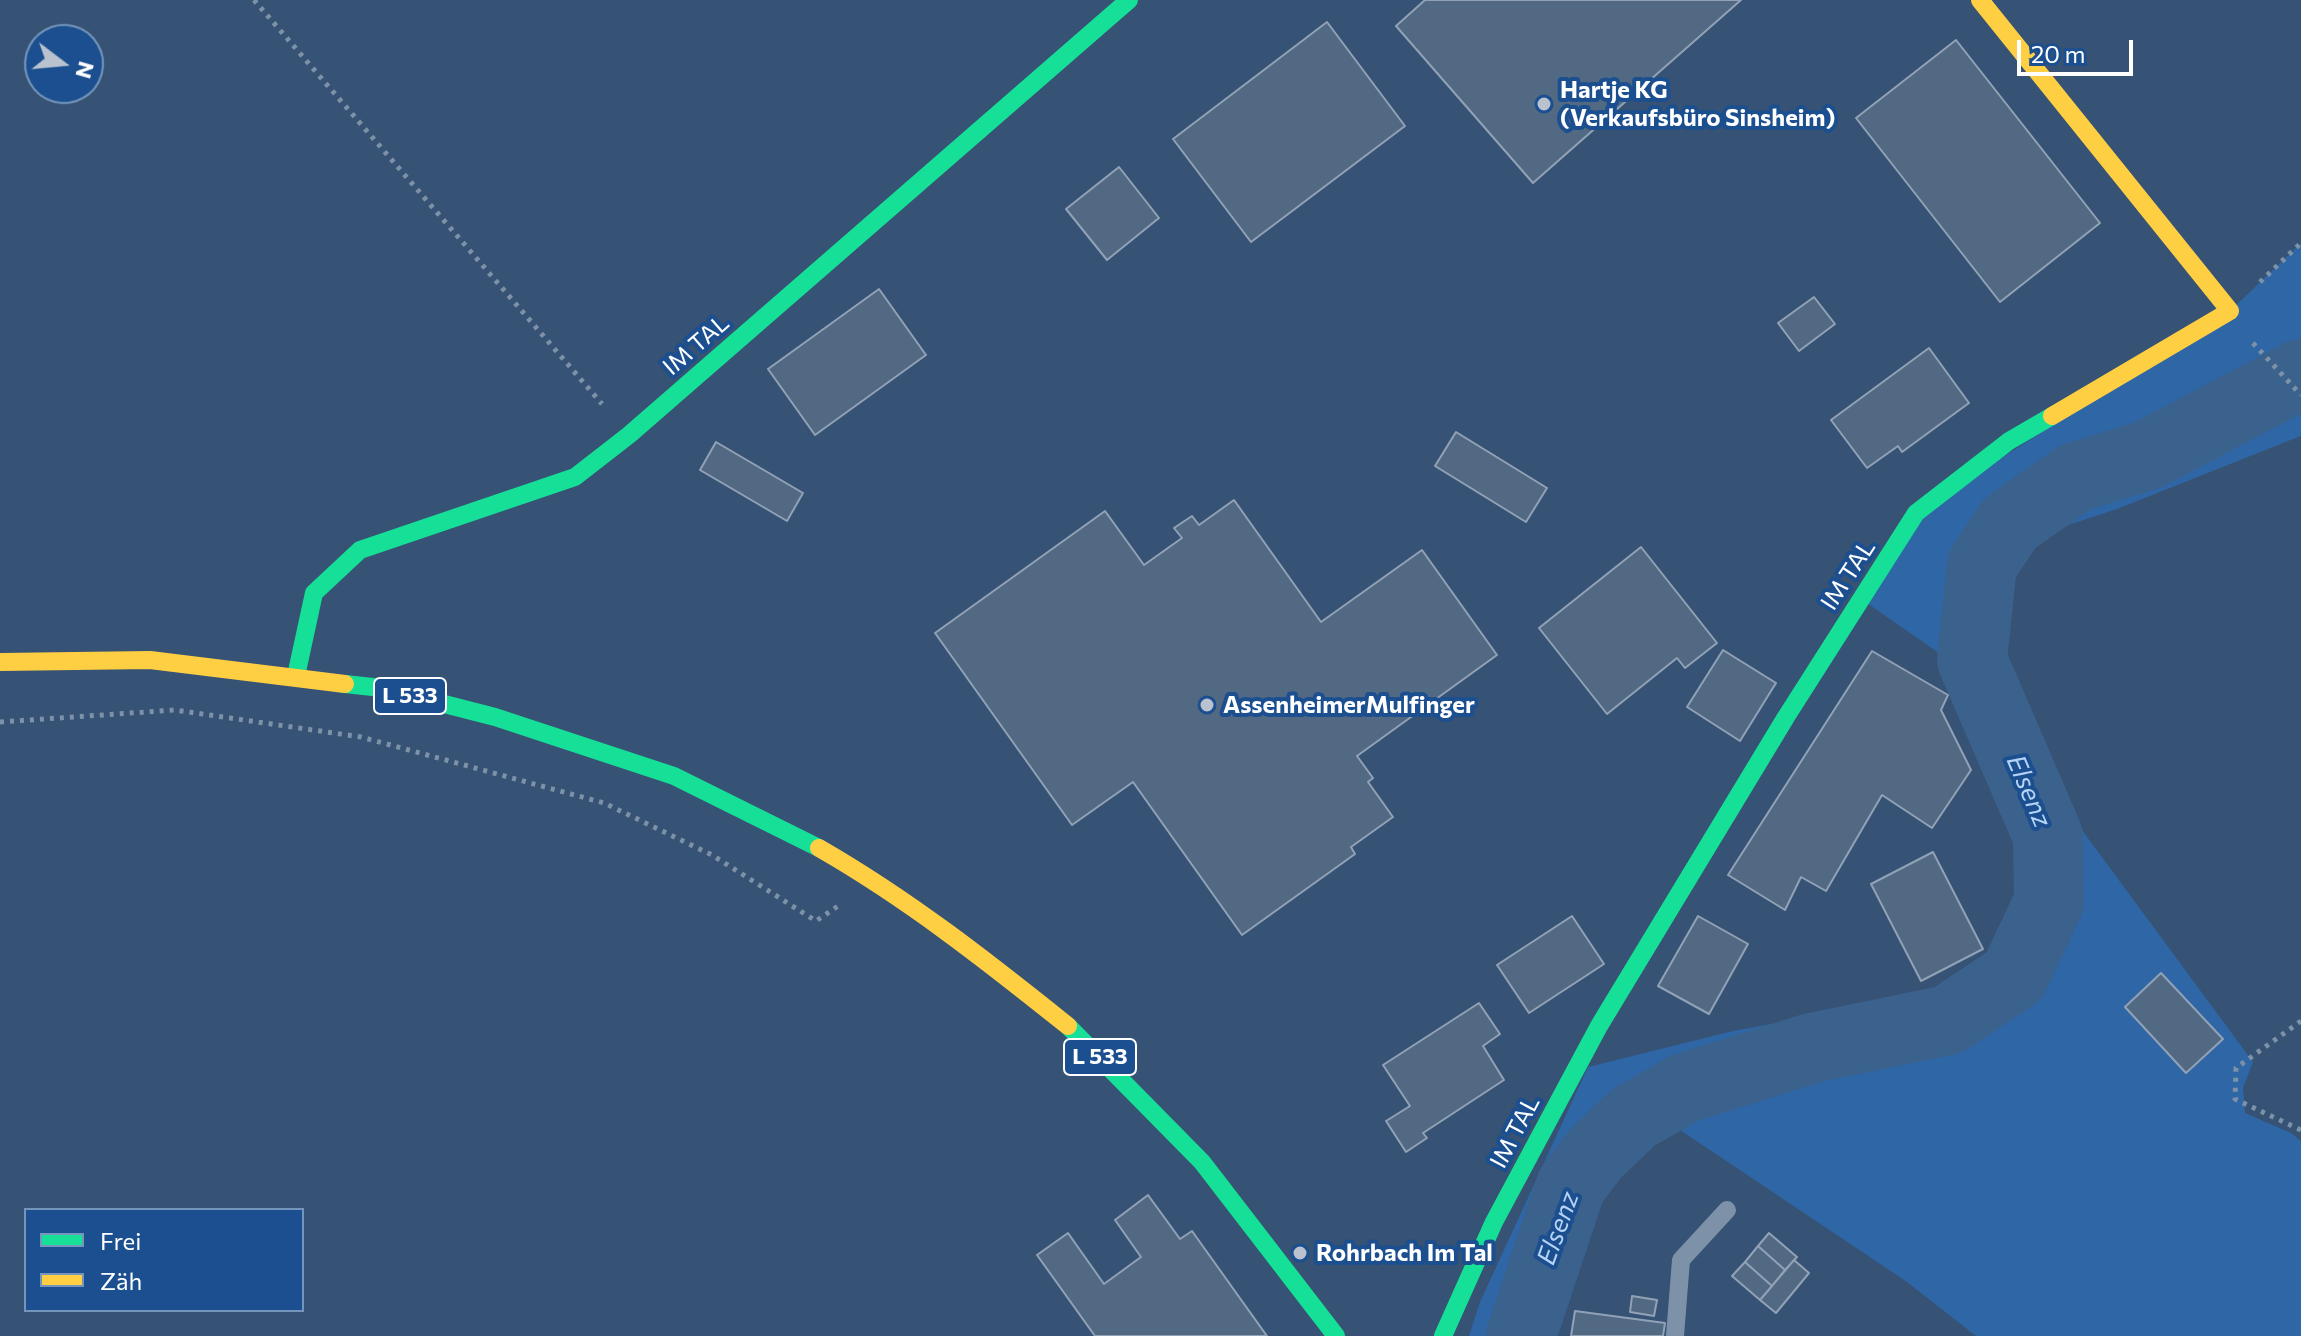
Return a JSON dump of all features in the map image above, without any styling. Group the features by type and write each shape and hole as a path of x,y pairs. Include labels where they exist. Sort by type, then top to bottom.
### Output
{"street":[{"name":"IM TAL","path":"296,676 314,593 360,550 575,477 629,435 1129,0"},
{"path":"1980,0 2230,311"},
{"name":"IM TAL","path":"1443,1336 1494,1222 1599,1026 1786,717 1916,513 2009,441 2230,311"},
{"name":"L 533","path":"0,662 150,660 382,688 495,717 674,776 797,835 875,880 973,950 1075,1031 1202,1162 1336,1336"}],"lane":[{"path":"1675,1336 1681,1260 1727,1210"}],"path":[{"path":"254,0 629,435"},
{"path":"2230,311 2301,243"},
{"path":"2253,343 2301,395"},
{"path":"0,722 175,710 361,737 604,803 712,855 816,921 875,880"},
{"path":"2301,1021 2236,1068 2235,1099 2301,1130"}],"shaded area":[{"path":"2301,243 2301,436 2117,509 1999,548 1982,621 2068,811 2253,1062 2243,1088 2245,1113 2291,1133 2301,1141 2301,1336 1976,1336 1907,1282 1671,1124 1598,1181 1555,1267 1532,1336 1469,1336 1480,1302 1588,1067 1733,1031 1947,992 2005,967 2019,934 2034,881 1968,692 1946,658 1861,599 1916,513 2230,311"}],"building":[{"name":"Hartje KG (Verkaufsbüro Sinsheim)","path":"1425,0 1741,0 1533,183 1396,26"},
{"path":"1327,22 1405,126 1251,242 1173,139"},
{"path":"1956,40 2100,223 2000,302 1856,118"},
{"path":"1119,167 1159,218 1107,260 1066,209"},
{"path":"879,289 926,355 815,435 768,369"},
{"path":"1814,297 1835,324 1799,351 1778,323"},
{"path":"1929,348 1969,403 1902,452 1898,446 1867,468 1831,420"},
{"path":"1456,432 1547,488 1526,522 1435,466"},
{"path":"716,442 803,493 787,521 700,470"},
{"name":"AssenheimerMulfinger","path":"1234,500 1321,622 1422,550 1497,655 1357,756 1373,778 1368,782 1393,817 1351,847 1355,854 1242,935 1133,782 1072,825 935,633 1105,511 1144,565 1182,538 1174,528 1192,516 1199,525"},
{"path":"1641,547 1717,643 1685,668 1677,658 1607,714 1539,628"},
{"path":"1723,650 1776,683 1740,741 1687,707"},
{"path":"1872,651 1948,695 1941,710 1971,770 1932,828 1882,795 1826,891 1801,877 1785,910 1728,875"},
{"path":"1933,852 1983,949 1921,981 1871,884"},
{"path":"1572,916 1604,964 1529,1013 1497,965"},
{"path":"1698,916 1748,944 1709,1014 1658,986"},
{"path":"2161,973 2223,1039 2186,1073 2125,1007"},
{"path":"1479,1003 1500,1034 1483,1046 1504,1080 1423,1133 1427,1138 1406,1152 1386,1121 1410,1106 1383,1065"},
{"path":"1148,1195 1180,1239 1192,1231 1267,1336 1095,1336 1037,1255 1068,1233 1104,1284 1141,1257 1115,1220"},
{"path":"1769,1233 1797,1257 1785,1270 1758,1246"},
{"path":"1758,1246 1785,1270 1772,1286 1745,1262"},
{"path":"1794,1260 1809,1273 1776,1313 1760,1300"},
{"path":"1745,1262 1772,1286 1760,1300 1732,1276"},
{"path":"1632,1296 1657,1300 1654,1316 1630,1312"},
{"path":"1575,1311 1665,1323 1663,1336 1571,1336"}],"waterway":[{"name":"Elsenz","path":"1521,1336 1571,1186 1595,1154 1634,1117 1685,1088 1812,1048 1948,1020 2014,976 2049,902 2048,836 1972,660 1982,565 2010,523 2076,477 2148,455 2301,374"}],"traffic: fast":[{"path":"296,676 314,593 360,550 575,477 629,435 1129,0"},
{"path":"1443,1336 1494,1222 1599,1026 1786,717 1916,513 2009,441 2052,416"},
{"path":"345,684 382,688 495,717 674,776 819,848"},
{"path":"1068,1026 1202,1162 1336,1336"}],"traffic: slow":[{"path":"1980,0 2230,311 2052,416"},
{"path":"0,662 150,660 345,684"},
{"path":"819,848 916,910 1068,1026"}],"place":[{"name":"Hartje KG (Verkaufsbüro Sinsheim)","path":"1544,104"},
{"name":"AssenheimerMulfinger","path":"1207,705"},
{"name":"Rohrbach Im Tal","path":"1300,1253"}]}
